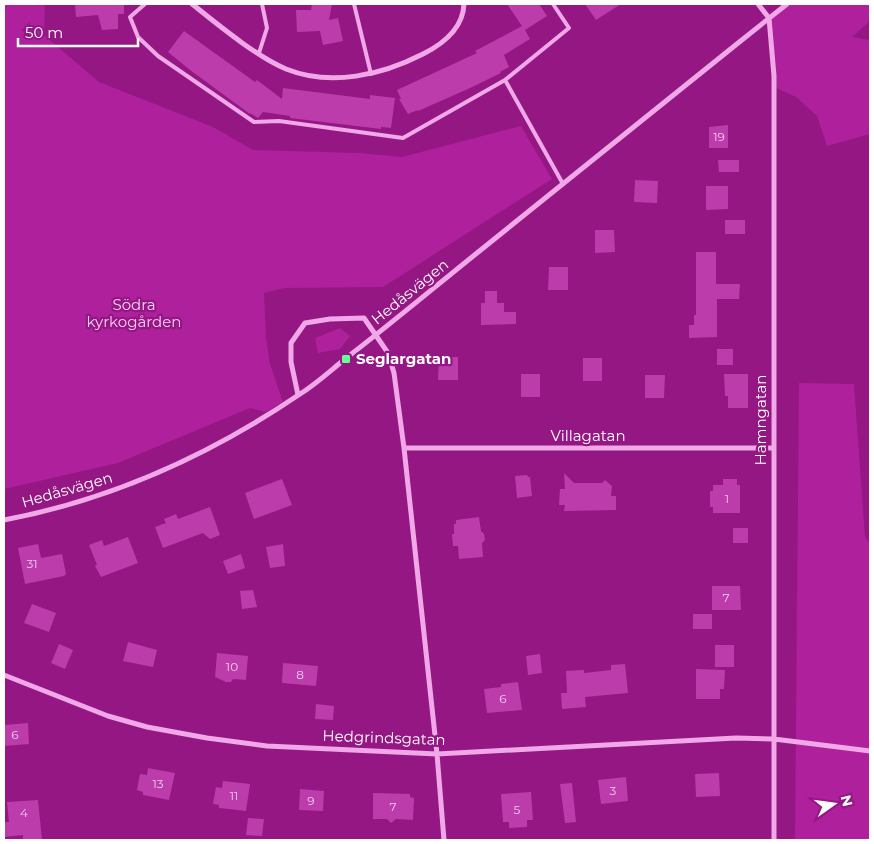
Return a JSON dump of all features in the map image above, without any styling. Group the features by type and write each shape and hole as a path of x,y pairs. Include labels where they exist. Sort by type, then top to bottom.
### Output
{"street":[{"path":"192,4 211,20 286,69 321,77 371,74 401,65 428,51 448,37 460,21 464,4"},
{"path":"758,4 769,18"},
{"name":"Hedåsvägen","path":"4,520 35,514 140,480 212,448 268,415 298,395 377,335 787,4"},
{"name":"Hamngatan","path":"769,18 774,87 774,840"},
{"path":"298,395 291,362 291,343 305,323 330,319 364,318 388,352 394,373 404,448 437,754 444,840"},
{"name":"Villagatan","path":"404,448 773,448"},
{"name":"Hedgrindsgatan","path":"4,675 108,716 147,727 198,737 267,746 437,754 736,738 774,739 870,751"}],"lane":[{"path":"145,4 130,17 138,37 158,56 254,122 279,121 404,138 505,80 568,28 554,4"},
{"path":"259,53 267,28 262,4"},
{"path":"354,4 371,74"},
{"path":"505,80 563,184"}],"green space":[{"name":"Södra kyrkogården","path":"4,4 45,4 44,35 99,82 213,127 253,150 359,153 402,157 521,126 552,179 383,287 284,288 264,293 266,338 270,364 283,402 266,412 250,408 118,463 4,489"},
{"path":"787,4 870,4 870,21 852,37 870,40 870,134 827,146 817,116 796,97 774,87 769,18"},
{"path":"340,328 350,336 340,349 318,353 315,338"},
{"path":"799,383 854,384 865,537 870,543 870,840 795,840"}],"building":[{"path":"75,4 124,4 124,14 118,14 118,29 102,30 98,15 76,17"},
{"path":"312,4 332,4 329,20 338,18 343,41 323,45 320,31 297,32 296,10 311,10"},
{"path":"507,4 539,4 547,16 525,30 530,39 504,55 509,67 501,73 468,89 408,114 399,99 401,99 397,90 477,53 475,51 522,26"},
{"path":"585,4 621,4 596,20"},
{"path":"184,31 282,99 283,88 370,99 370,95 395,98 391,128 381,127 381,129 290,118 290,116 263,112 258,118 190,70 168,52"},
{"path":"728,125 728,148 709,148 709,127"},
{"path":"718,160 739,160 739,172 719,172"},
{"path":"635,180 658,181 657,203 634,202"},
{"path":"706,186 728,186 728,209 706,210"},
{"path":"725,220 745,220 745,234 725,234"},
{"path":"595,230 614,230 615,252 595,253"},
{"path":"696,252 716,252 716,284 740,284 739,299 717,299 717,337 689,338 689,325 694,325 694,315 696,315"},
{"path":"549,267 568,267 568,290 548,290"},
{"path":"485,291 497,291 497,303 504,303 504,312 516,312 516,324 481,325 481,303 485,303"},
{"path":"717,349 733,349 733,365 717,365"},
{"path":"439,357 458,357 458,380 438,380"},
{"path":"583,358 602,358 602,381 583,381"},
{"path":"521,374 540,374 540,397 521,397"},
{"path":"724,374 748,374 748,408 728,408 728,396 725,396"},
{"path":"645,375 665,375 664,398 645,398"},
{"path":"564,473 574,483 602,483 605,480 612,486 611,496 616,496 616,510 564,511 565,505 559,505 560,489 565,489"},
{"path":"527,475 530,477 532,496 517,498 515,476"},
{"path":"282,479 292,505 254,519 245,493"},
{"path":"723,479 737,479 737,485 740,485 740,513 713,513 713,507 710,507 710,491 713,491 713,485 723,485"},
{"path":"210,507 220,535 210,539 203,533 163,548 155,527 166,523 164,519 176,514 178,519"},
{"path":"479,517 481,531 484,534 485,540 482,543 483,557 459,559 458,546 453,546 452,534 454,534 454,524 456,524 456,520"},
{"path":"733,528 748,528 748,543 733,543"},
{"path":"128,537 138,563 101,577 95,566 97,565 89,545 102,540 104,546"},
{"path":"38,544 41,558 62,554 66,574 25,584 18,548"},
{"path":"283,544 285,566 270,568 266,547"},
{"path":"241,554 245,568 228,574 223,561"},
{"path":"712,586 740,586 741,610 712,610"},
{"path":"253,590 257,607 242,609 240,591"},
{"path":"32,604 56,613 49,632 24,623"},
{"path":"693,614 712,614 712,629 693,629"},
{"path":"128,642 157,650 153,667 123,661"},
{"path":"59,644 73,650 65,669 51,663"},
{"path":"715,645 734,645 734,667 715,667"},
{"path":"217,653 248,656 246,680 233,679 231,682 226,682 215,677"},
{"path":"540,654 542,673 528,675 526,656"},
{"path":"283,663 318,666 316,686 282,683"},
{"path":"625,664 628,693 585,697 586,707 562,709 561,693 567,693 566,671 584,670 584,673 611,670 611,665"},
{"path":"696,669 725,670 724,689 720,689 720,699 696,699"},
{"path":"518,682 522,710 487,713 484,689"},
{"path":"316,704 334,706 333,720 315,719"},
{"path":"28,723 29,744 4,746 4,725"},
{"path":"148,768 175,773 169,800 143,795 143,792 137,790 140,774 147,775"},
{"path":"719,773 720,796 696,797 695,774"},
{"path":"626,777 628,801 601,804 598,780"},
{"path":"223,781 250,784 246,811 219,808 219,805 213,804 216,787 222,788"},
{"path":"572,783 576,822 565,823 560,784"},
{"path":"300,789 324,791 323,811 299,810"},
{"path":"531,792 533,820 527,820 527,827 509,828 509,822 503,822 501,794"},
{"path":"373,793 410,794 410,797 414,798 413,820 396,819 391,823 387,819 373,819"},
{"path":"38,800 42,840 23,840 23,835 4,837 4,822 9,822 7,802"},
{"path":"248,818 264,819 262,836 246,835"}],"place":[{"name":"Seglargatan","path":"346,359"}]}
